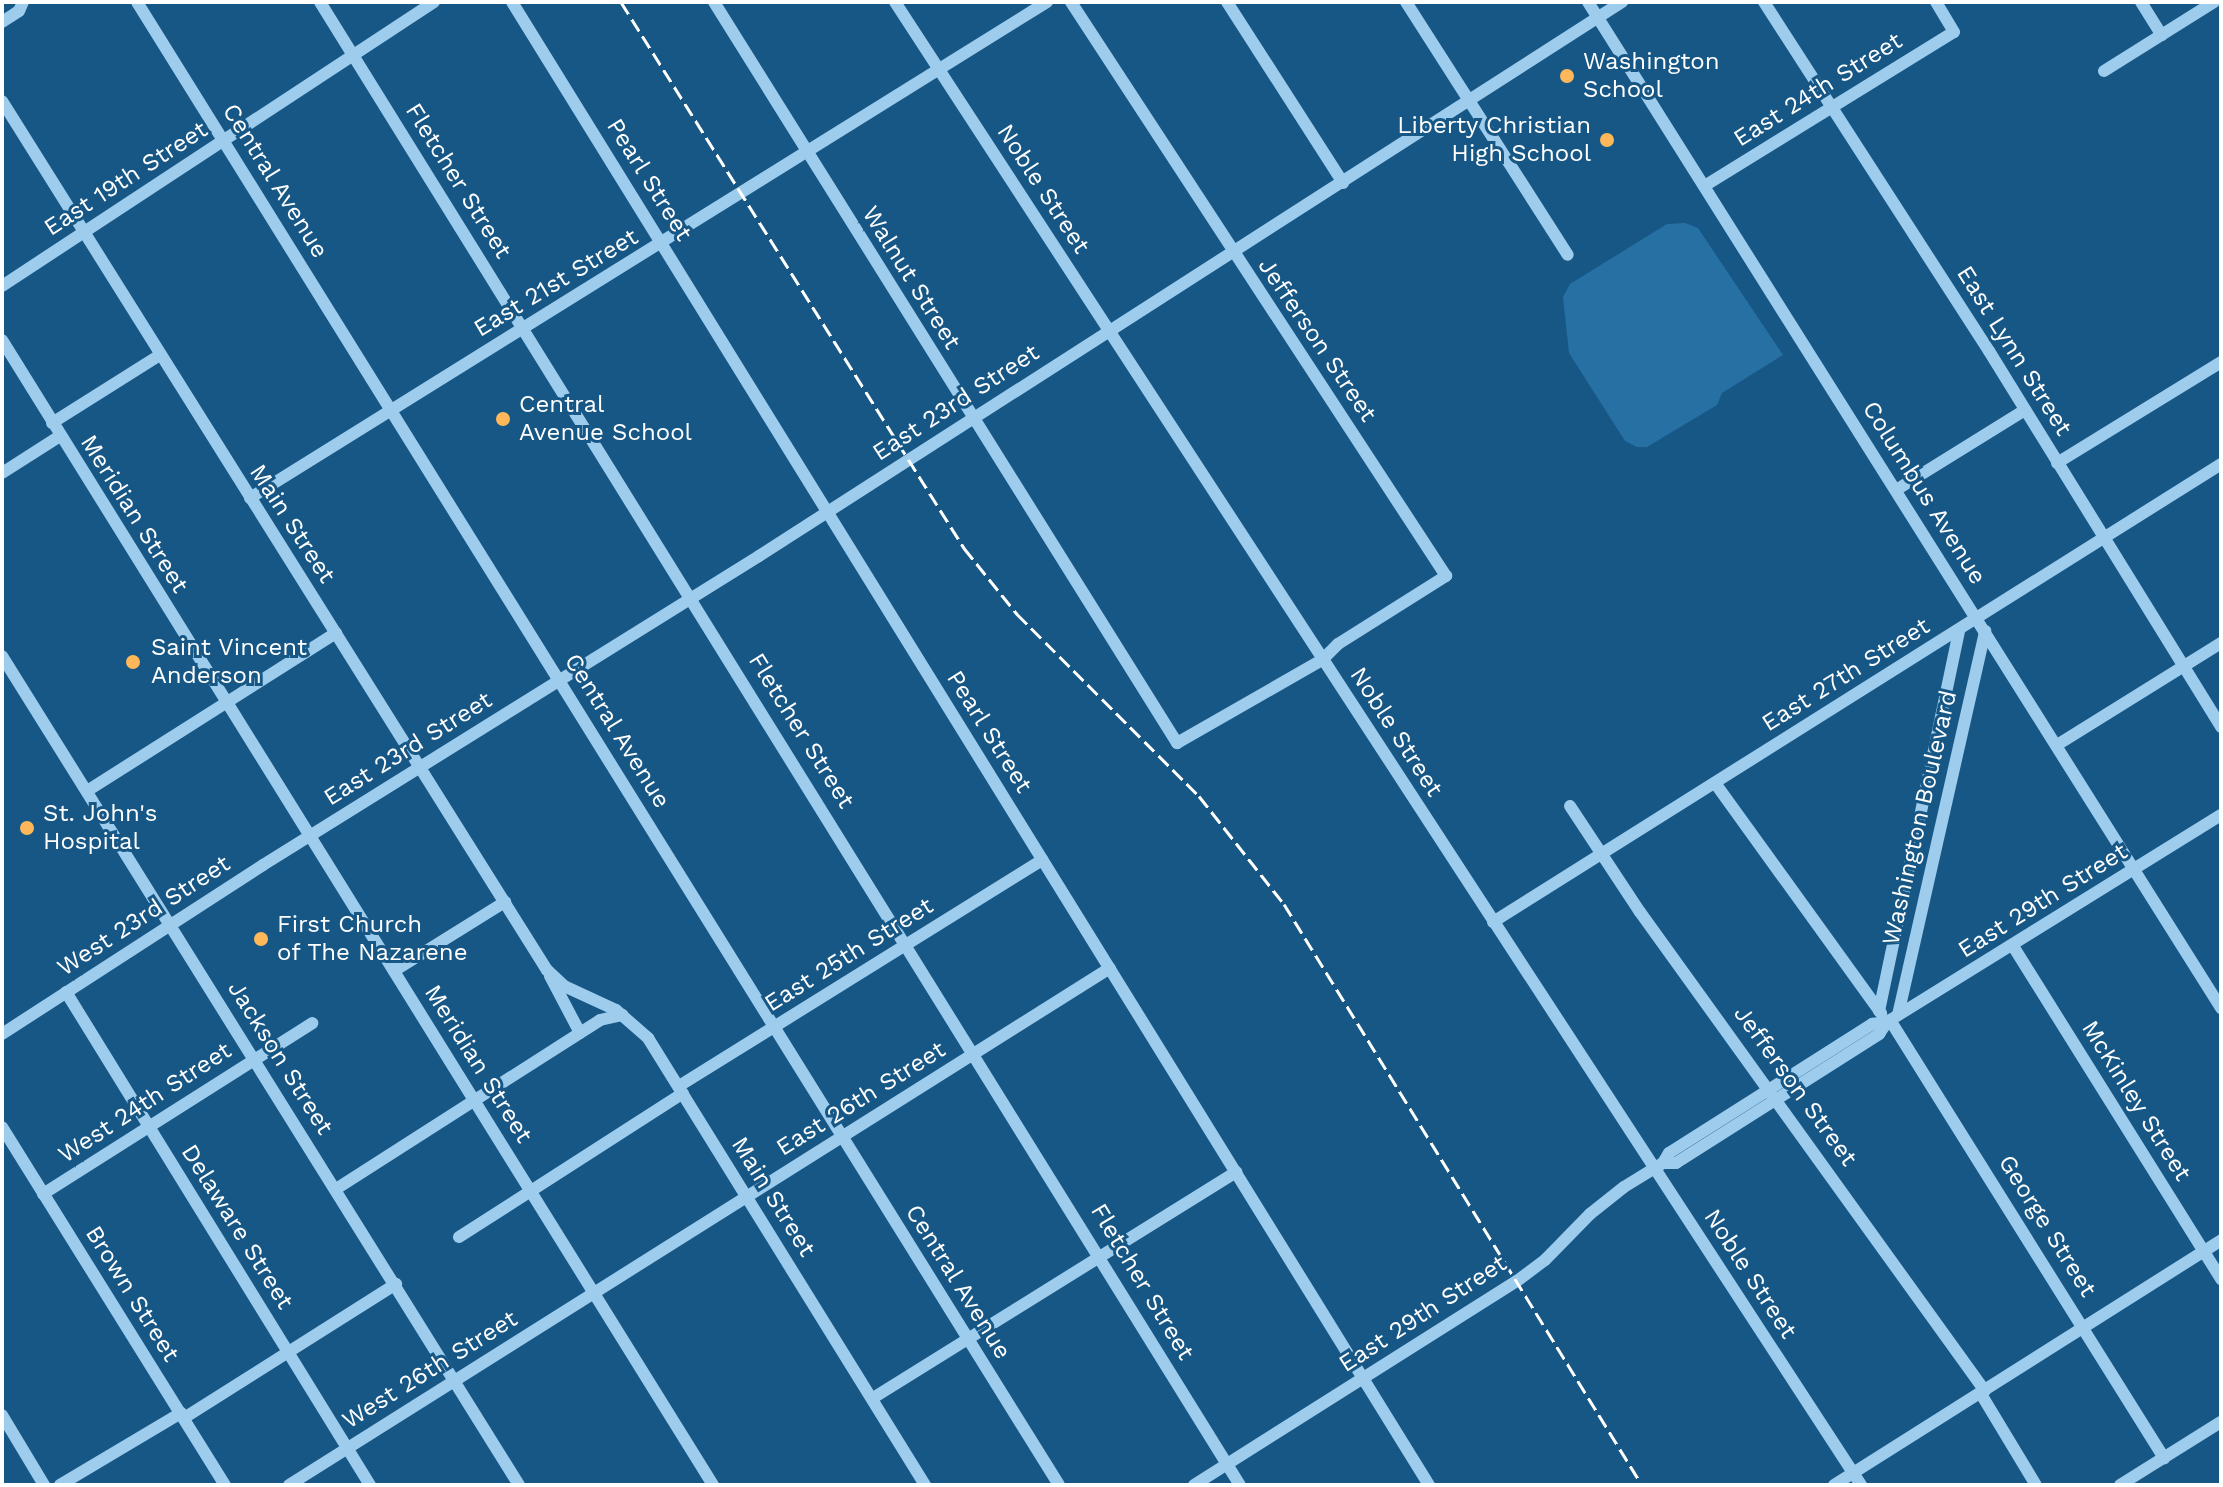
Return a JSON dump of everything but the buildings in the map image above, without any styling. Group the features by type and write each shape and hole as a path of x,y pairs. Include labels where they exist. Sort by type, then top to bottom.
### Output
{"street":[{"name":"Central Avenue","path":"137,2 1059,1485"},
{"name":"Fletcher Street","path":"320,2 693,598 1240,1485"},
{"name":"East 19th Street","path":"2,286 434,2"},
{"name":"Pearl Street","path":"512,2 1429,1485"},
{"name":"Walnut Street","path":"714,2 1173,740 1182,743 1322,660"},
{"name":"Noble Street","path":"895,2 1493,922 1658,1166 1861,1485"},
{"name":"East 21st Street","path":"250,498 663,244 1047,2"},
{"name":"Jefferson Street","path":"1071,2 1446,576 1338,644 1322,660"},
{"path":"1227,2 1343,183"},
{"path":"1406,2 1568,255"},
{"name":"Columbus Avenue","path":"1588,2 1706,185 2221,1008"},
{"name":"East 23rd Street","path":"310,836 693,598 1622,2"},
{"name":"East Lynn Street","path":"1764,2 2025,410 2221,727"},
{"name":"East 24th Street","path":"1706,185 1954,32 1936,2"},
{"path":"2141,2 2162,35"},
{"path":"2104,71 2214,2"},
{"path":"2,22 22,4"},
{"name":"Main Street","path":"2,101 505,902 547,970 580,1033"},
{"name":"Meridian Street","path":"2,340 713,1485"},
{"path":"52,423 160,355"},
{"path":"2057,463 2221,362"},
{"path":"1896,490 2025,410"},
{"path":"2,473 60,436"},
{"name":"East 27th Street","path":"1493,922 2221,464"},
{"name":"Washington Boulevard","path":"1889,1017 1959,630"},
{"name":"Washington Boulevard","path":"1889,1017 1985,631"},
{"path":"87,791 336,633"},
{"path":"2057,745 2221,643"},
{"name":"Jackson Street","path":"2,656 519,1485"},
{"name":"George Street","path":"1715,783 1889,1017 2164,1458"},
{"name":"Jefferson Street","path":"1570,806 1983,1392 2036,1485"},
{"name":"East 29th Street","path":"1194,1485 1537,1267 1590,1214 1658,1166 1669,1153 1879,1034 1889,1017 2013,946 2221,815"},
{"name":"West 23rd Street","path":"2,1034 310,836"},
{"name":"East 25th Street","path":"459,1237 774,1026 908,946 1042,860"},
{"path":"394,971 505,902"},
{"name":"McKinley Street","path":"2013,946 2221,1279"},
{"name":"East 26th Street","path":"594,1293 1110,968"},
{"name":"Main Street","path":"547,970 564,986 622,1015 648,1038 925,1485"},
{"name":"Delaware Street","path":"66,992 370,1485"},
{"path":"336,1189 604,1018 622,1015"},
{"name":"West 24th Street","path":"43,1194 312,1023"},
{"name":"Brown Street","path":"2,1127 225,1485"},
{"path":"873,1398 1236,1172"},
{"path":"1834,1485 2221,1240"},
{"path":"60,1485 288,1352 396,1284"},
{"name":"West 26th Street","path":"289,1485 594,1293"},
{"path":"2,1415 44,1485"},
{"path":"2120,1485 2221,1422"}],"shaded area":[{"path":"1685,223 1698,228 1783,355 1722,393 1717,405 1647,447 1637,447 1625,441 1569,353 1563,297 1570,284 1667,224"}],"railway":[{"path":"621,2 964,548 1017,614 1199,796 1284,904 1642,1485"}],"place":[{"name":"Washington School","path":"1567,76"},
{"name":"Liberty Christian High School","path":"1607,140"},
{"name":"Central Avenue School","path":"503,419"},
{"name":"Saint Vincent Anderson","path":"133,662"},
{"name":"St. John's Hospital","path":"27,828"},
{"name":"First Church of The Nazarene","path":"261,939"}]}
